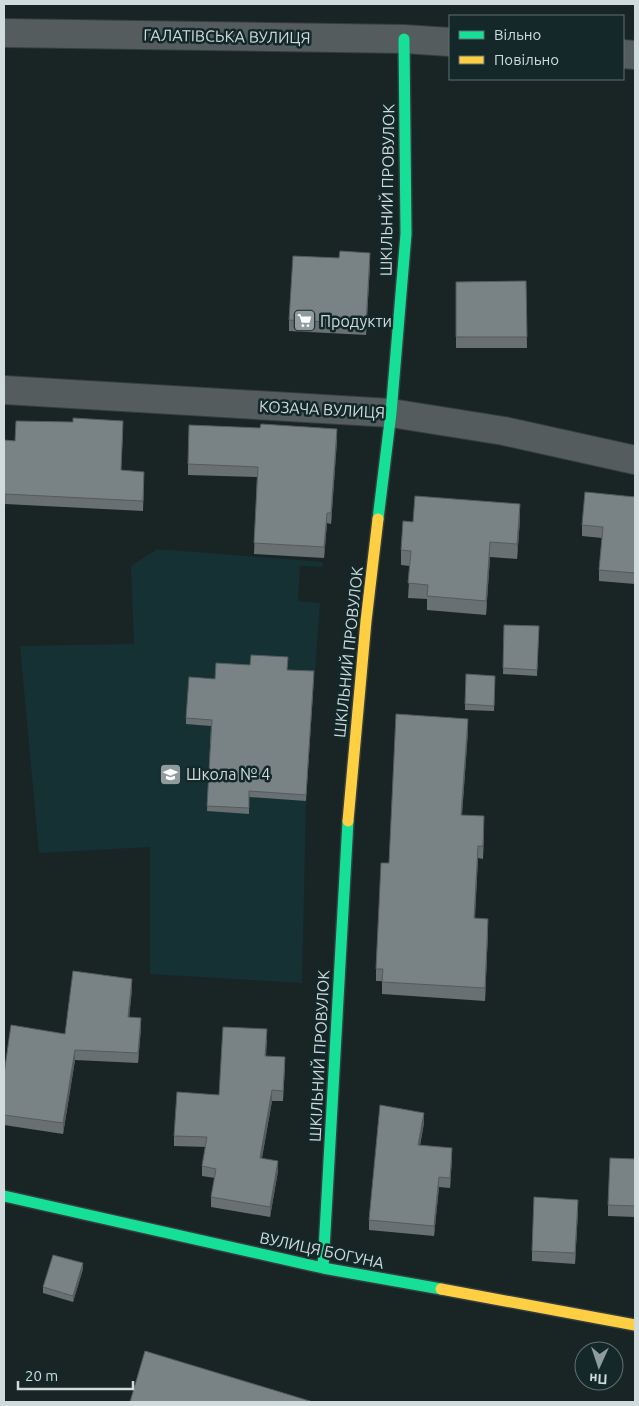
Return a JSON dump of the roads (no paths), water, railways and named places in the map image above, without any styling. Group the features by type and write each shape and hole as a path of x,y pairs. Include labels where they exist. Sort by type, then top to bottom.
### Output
{"street":[{"name":"ГАЛАТІВСЬКА ВУЛИЦЯ","path":"4,34 404,39 449,42"},
{"name":"ШКІЛЬНИЙ ПРОВУЛОК","path":"323,1268 347,834 366,621 391,413 406,234 404,39"},
{"name":"КОЗАЧА ВУЛИЦЯ","path":"4,390 391,413 504,431 635,460"},
{"name":"ВУЛИЦЯ БОГУНА","path":"4,1196 323,1268 635,1325"}],"place":[{"name":"Продукти","path":"304,321"},
{"name":"Школа № 4","path":"170,774"}]}
